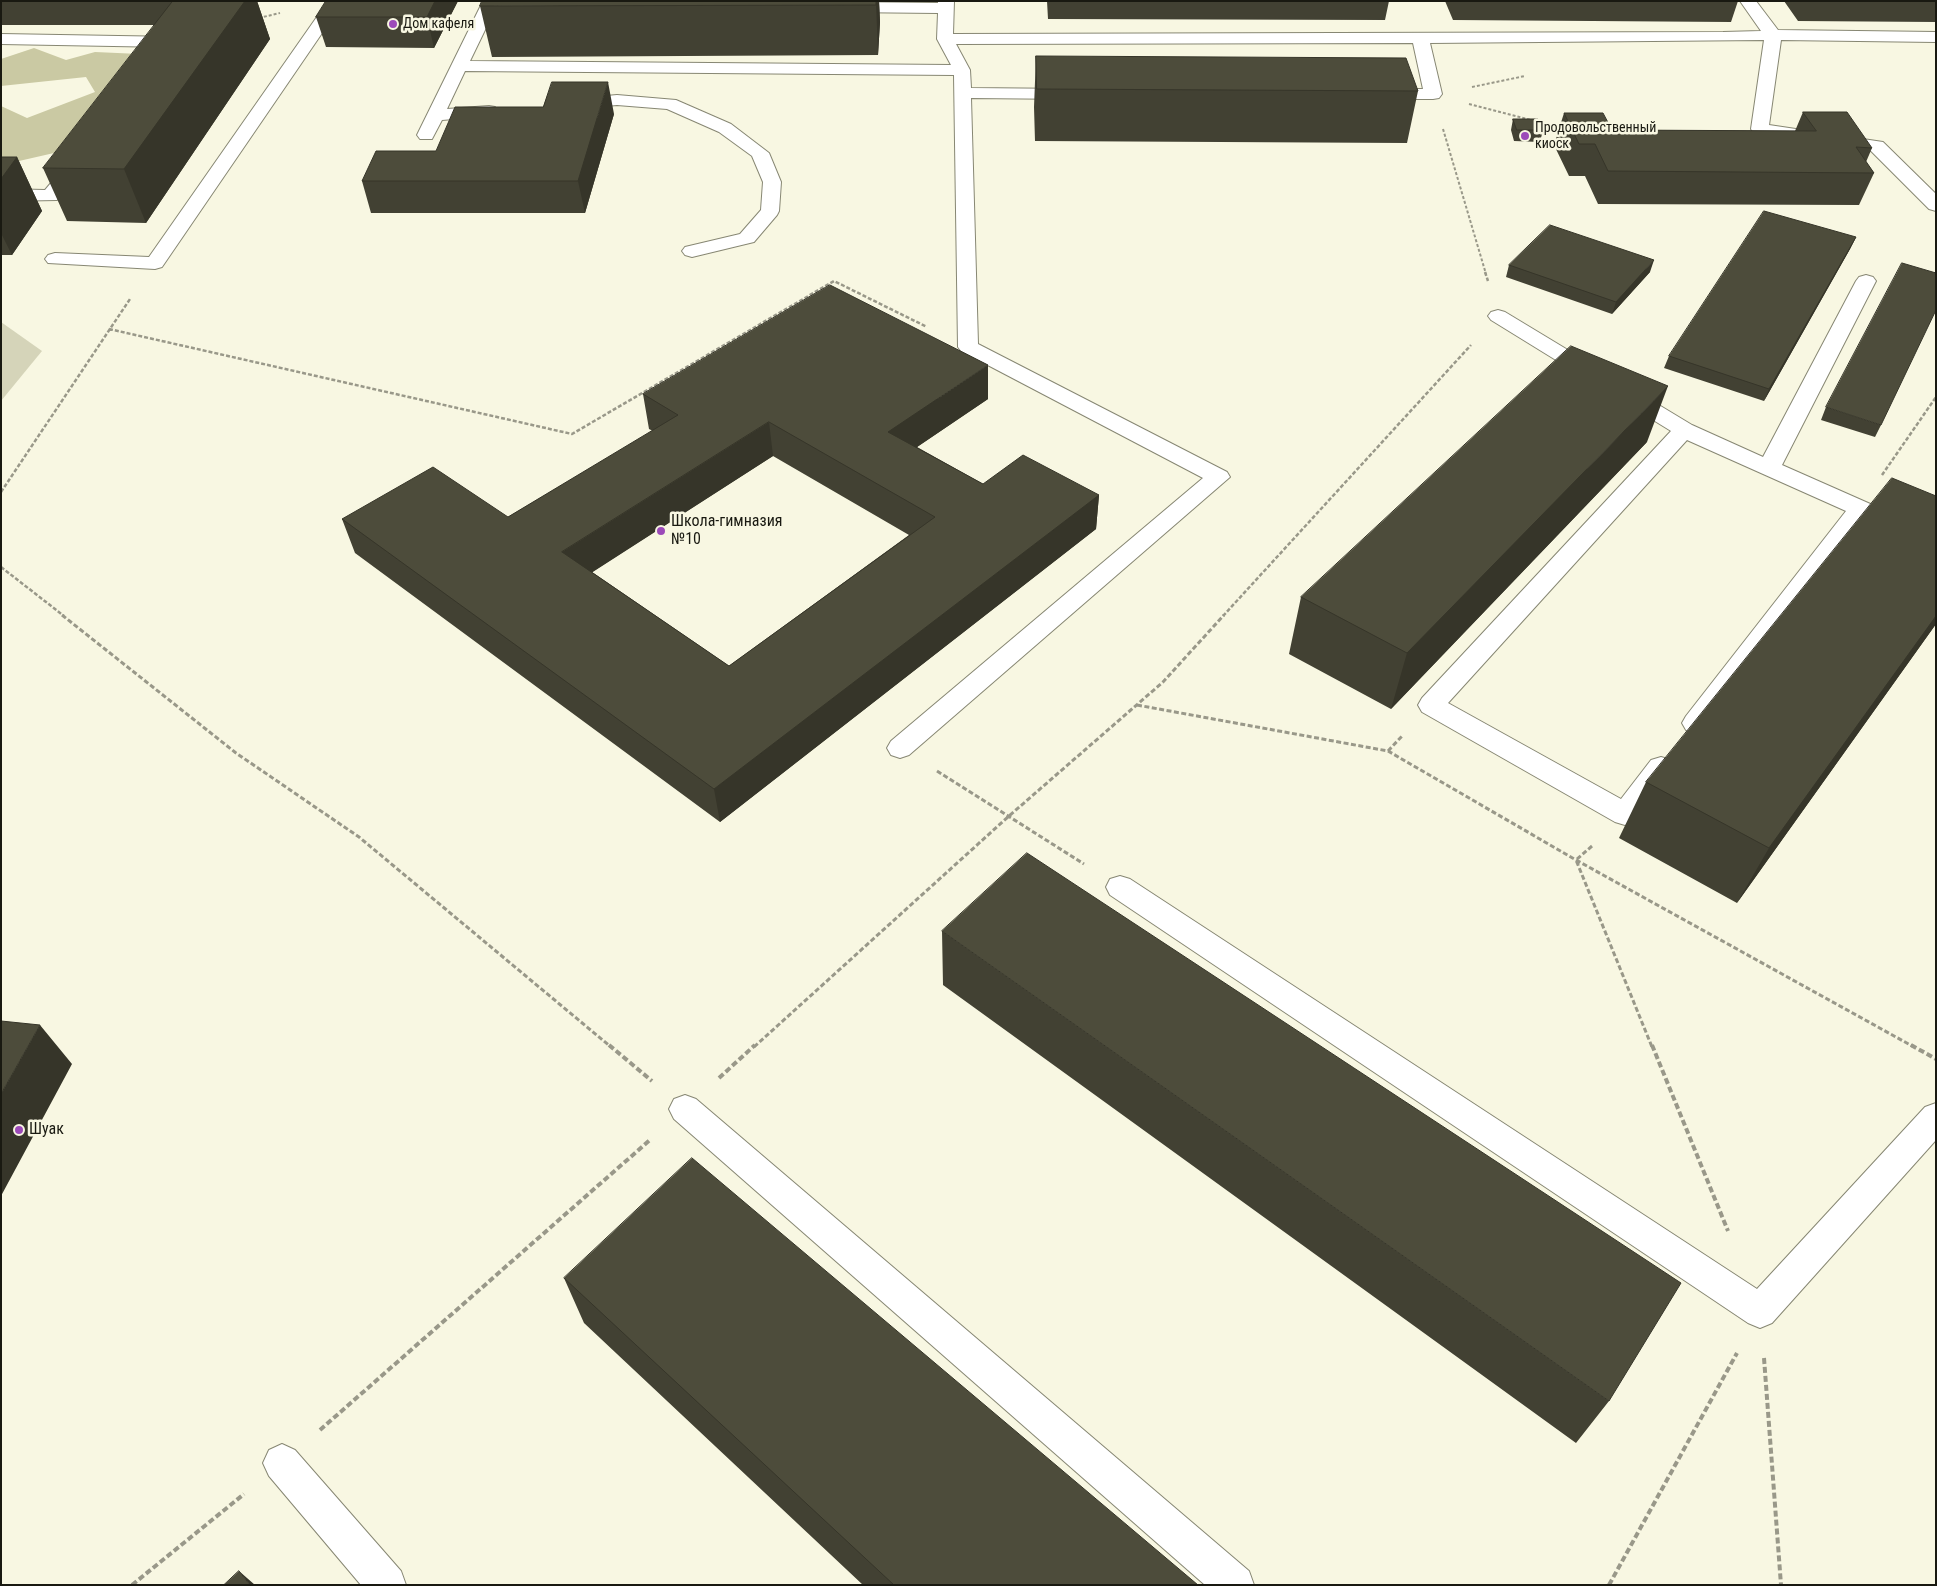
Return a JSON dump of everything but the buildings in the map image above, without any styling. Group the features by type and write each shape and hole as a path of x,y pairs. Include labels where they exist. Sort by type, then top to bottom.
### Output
{"lane":[{"path":"55,259 155,262 336,1"},
{"path":"426,135 491,1"},
{"path":"1748,1 1773,35 1760,129 1877,146 1936,205"},
{"path":"827,7 946,5 945,39 962,70 968,347 1219,477 900,748"},
{"path":"945,39 1723,37 1773,35 1936,37"},
{"path":"1364,94 1432,94 1420,37"},
{"path":"1,39 177,42 164,57"},
{"path":"459,66 962,70"},
{"path":"962,93 1089,94"},
{"path":"555,106 617,100 670,104 725,128 760,153 772,182 770,211 747,238 692,251"},
{"path":"435,115 509,110"},
{"path":"1,195 50,196 88,149"},
{"path":"1769,467 1866,281"},
{"path":"1498,316 1684,430 1861,507 1936,542"},
{"path":"1684,430 1431,705 1625,814 1861,507"},
{"path":"1120,887 1760,1311 1936,1117"},
{"path":"685,1109 1235,1585"},
{"path":"282,1463 387,1585"}],"path":[{"path":"254,20 282,12"},
{"path":"1432,94 1570,130"},
{"path":"1163,682 1498,316 1432,94"},
{"path":"1,492 155,262"},
{"path":"109,330 572,434 834,281 968,347"},
{"path":"1861,507 1936,397"},
{"path":"1,567 236,753 359,837 685,1109"},
{"path":"1137,705 1388,751 1576,860 1936,1059"},
{"path":"900,748 1120,887"},
{"path":"1576,860 1730,1238"},
{"path":"1609,1585 1760,1311"},
{"path":"1760,1311 1781,1585"}],"green space":[{"path":"34,48 66,60 95,52 162,55 69,175 54,153 19,161 1,182 1,106 27,118 95,92 86,77 1,86 1,59"},
{"path":"1,322 42,351 1,401"}],"place":[{"name":"Дом кафеля","path":"393,24"},
{"name":"Продовольственный киоск","path":"1525,136"},
{"name":"Школа-гимназия №10","path":"661,531"},
{"name":"Шуак","path":"19,1130"}]}
